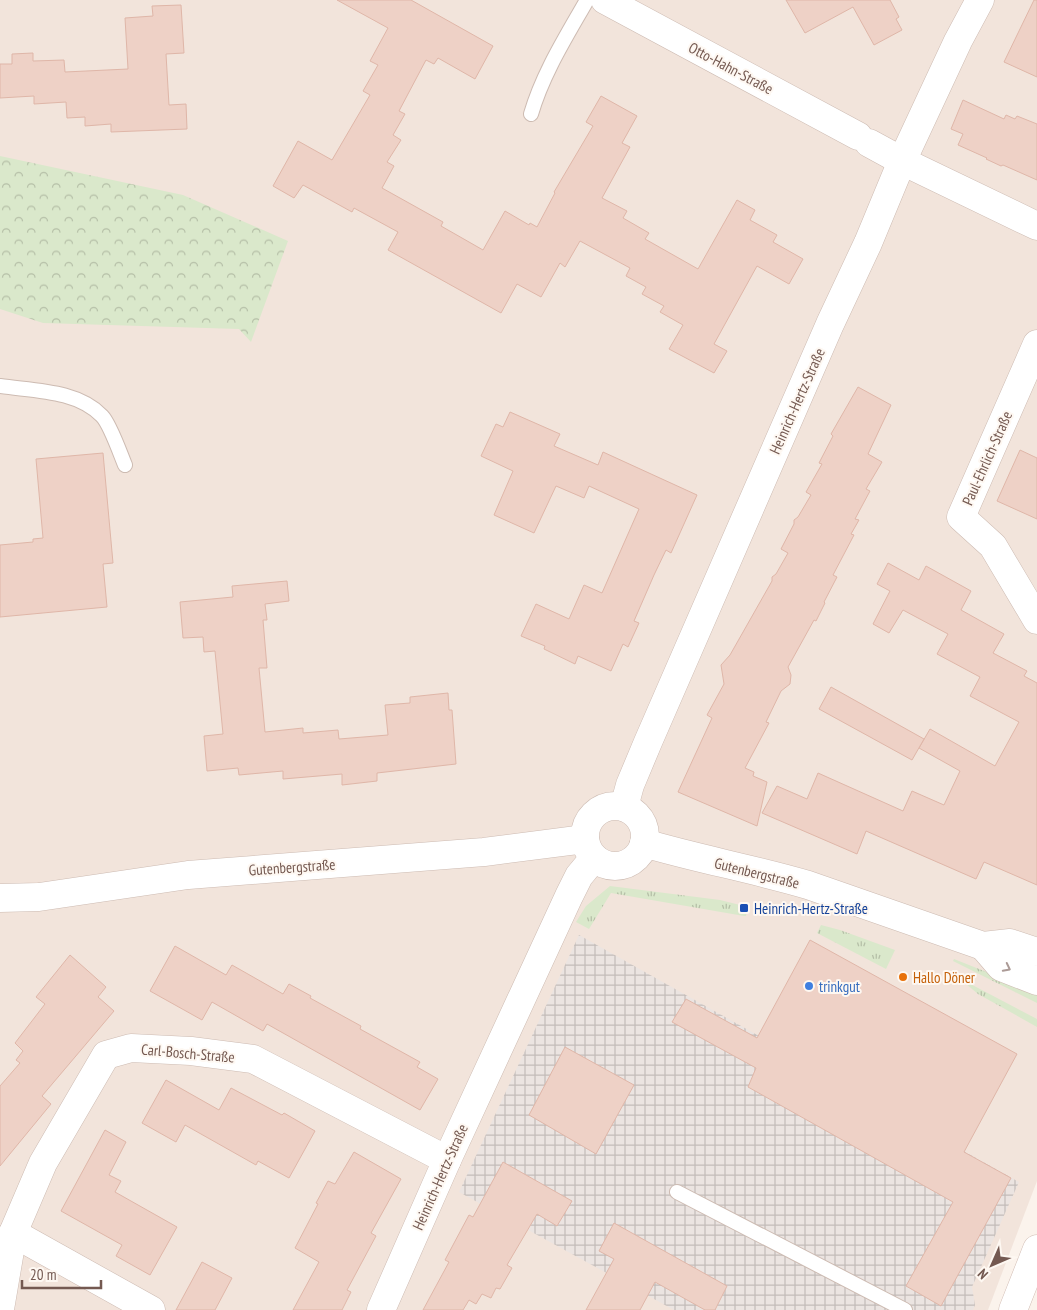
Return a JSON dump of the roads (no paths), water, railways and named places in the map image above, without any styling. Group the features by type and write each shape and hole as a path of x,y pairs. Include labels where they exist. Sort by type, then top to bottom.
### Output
{"street":[{"name":"Otto-Hahn-Straße","path":"605,0 902,160"},
{"name":"Heinrich-Hertz-Straße","path":"624,807 630,785 648,742 830,324 868,243 902,160 958,41 980,0"},
{"path":"902,160 1037,226"},
{"name":"Paul-Ehrlich-Straße","path":"1035,358 961,517 993,546 1037,620"},
{"path":"624,807 638,817 645,834 644,843 640,853 633,860 624,865 613,866 603,863 590,848 586,830 589,821 604,808 624,807"},
{"name":"Gutenbergstraße","path":"644,843 808,885 983,946 1010,943 1037,952"},
{"name":"Heinrich-Hertz-Straße","path":"381,1310 447,1160 579,876 590,848"},
{"name":"Gutenbergstraße","path":"0,898 39,897 188,875 484,852 590,848"},
{"path":"983,946 1001,967 1037,981"},
{"name":"Carl-Bosch-Straße","path":"0,1309 13,1233 43,1163 106,1055 131,1048 191,1051 253,1058 447,1160"},
{"path":"13,1233 151,1310"},
{"path":"1012,1310 1037,1249"}],"lane":[{"path":"531,114 538,91 561,44 587,0"},
{"path":"0,386 58,394 84,401 103,417 125,465"},
{"path":"677,1192 905,1310"}],"place":[{"name":"Heinrich-Hertz-Straße","path":"744,908"},
{"name":"Hallo Döner","path":"903,977"},
{"name":"trinkgut","path":"809,986"}]}
